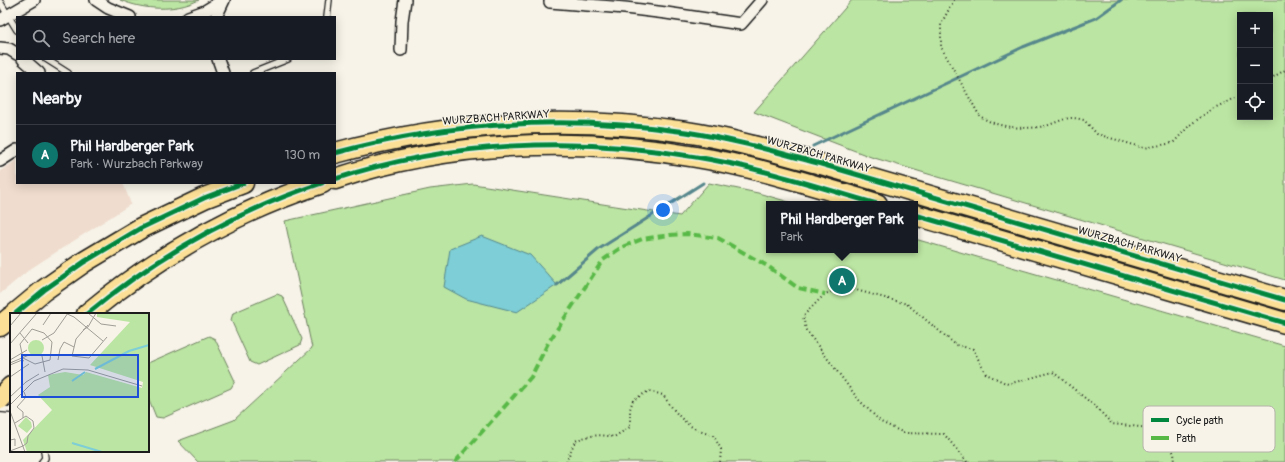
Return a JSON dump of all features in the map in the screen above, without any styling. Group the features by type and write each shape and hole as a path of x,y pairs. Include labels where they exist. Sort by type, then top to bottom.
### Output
{"highway":[{"name":"WURZBACH PARKWAY","path":"336,153 398,138 443,130 489,125 531,123 608,124 685,132 734,141 807,160 1285,300"},
{"path":"336,179 415,157 457,150 562,144 604,146 664,152 733,164 868,201"},
{"path":"16,313 44,290 84,262 141,228 204,198 240,184"},
{"path":"88,313 130,281 186,244 265,204 319,184"},
{"path":"918,216 1285,323"},
{"path":"0,326 10,318"},
{"path":"0,399 10,388"}],"street":[{"path":"4,18 34,0"},
{"path":"96,0 108,8 128,16"},
{"path":"191,16 205,11 224,0"},
{"path":"216,16 224,0"},
{"path":"401,50 402,21 405,0"},
{"path":"551,1 625,8 741,24 762,0"},
{"path":"0,48 9,49 16,53"},
{"path":"24,60 38,72"},
{"path":"218,60 222,72"},
{"path":"0,161 16,151"}],"lane":[{"path":"327,16 329,0"},
{"path":"0,2 4,18 16,29"},
{"path":"48,60 66,72"},
{"path":"256,72 286,60"},
{"path":"0,409 10,410"},
{"path":"42,462 45,458 44,452"}],"path":[{"path":"954,0 941,24 941,47 979,115 986,120 1021,128 1044,126 1070,118 1084,120 1097,134 1144,148 1173,143 1190,125 1212,109 1237,97"},
{"path":"1273,77 1285,70"},
{"path":"967,462 944,434 904,433 881,422 858,399 806,330 803,316 825,294 845,287 907,304 956,345 973,350 986,374 1008,384 1054,372 1096,407 1112,424 1143,427"},
{"path":"566,462 575,441 582,437 605,435 614,437 630,427 630,409 633,400 649,392 663,395 675,413 688,425 702,433 713,435 721,449 720,462"},
{"path":"1173,452 1175,462"}],"shaded area":[{"path":"16,161 16,184 123,184 131,204 30,269 0,294 0,171"}],"green space":[{"path":"120,0 199,0 190,4 170,8 149,8"},
{"path":"852,0 1285,0 1285,280 871,157 754,112"},
{"path":"709,183 758,193 786,201 766,201 766,253 918,253 918,240 1285,346 1285,462 198,462 178,441 234,420 312,348 285,221 430,189 473,184 680,216"},
{"path":"277,294 282,296 302,339 300,345 257,365 250,362 231,320 233,313"},
{"path":"209,336 215,339 235,381 231,388 163,418 156,417 149,400 149,363"}],"water":[{"path":"482,236 530,255 557,285 517,312 466,299 444,287 450,249"}],"waterway":[{"path":"813,146 1023,47 1096,18 1121,0"},
{"path":"557,285 599,249 703,183"}],"marked path":[{"path":"455,462 531,377 548,343 603,260 622,247 642,239 670,235 687,234 718,238 769,267 798,288 825,294"}],"cycle path":[{"path":"336,153 378,142 421,134 509,124 597,124 686,132 771,150 821,164 1285,300"},
{"path":"336,179 378,166 468,150 514,146 606,146 651,150 719,161 788,178 867,201"},
{"path":"16,313 44,290 84,262 141,228 204,198 240,184"},
{"path":"88,313 141,273 198,238 259,207 319,184"},
{"path":"918,216 1285,323"}],"place":[{"name":"Phil Hardberger Park","path":"842,281"}]}
